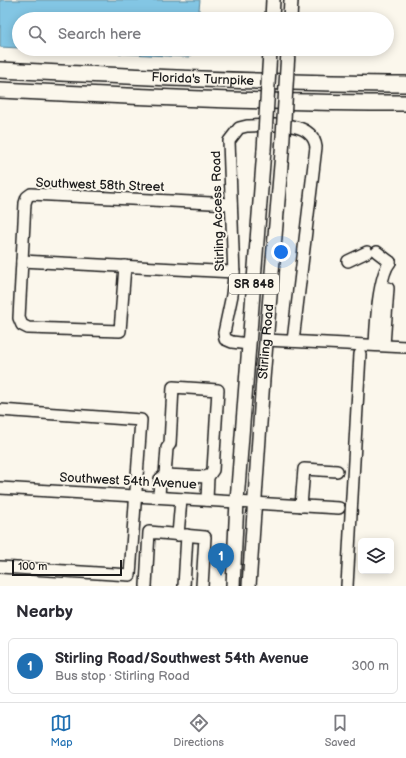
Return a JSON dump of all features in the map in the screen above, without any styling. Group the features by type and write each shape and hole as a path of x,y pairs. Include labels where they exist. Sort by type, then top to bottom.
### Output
{"highway":[{"name":"Florida's Turnpike","path":"0,70 147,78 318,84 406,84"},
{"name":"Florida's Turnpike","path":"0,90 145,98 321,103 406,103"}],"main road":[{"path":"272,12 273,0"},
{"path":"290,12 291,0"},
{"name":"Stirling Road","path":"233,586 237,501 264,150 270,56"},
{"name":"Stirling Road","path":"250,586 254,502 282,152 288,56"}],"street":[{"name":"Stirling Access Road","path":"249,344 232,342 225,338 224,333 232,295 234,272 229,147 234,133 239,128 247,126 300,127 309,132 315,140 316,147 293,341"},
{"name":"Southwest 58th Street","path":"125,266 120,331 28,328 22,325 19,318 24,203 27,197 31,194 231,204"},
{"path":"348,262 372,252 390,262 382,314 380,345"},
{"path":"22,261 234,272"},
{"path":"266,340 404,346"},
{"path":"346,586 360,354"},
{"path":"165,475 167,448 170,444 173,387 218,390 213,470 208,477 207,500"},
{"path":"0,410 141,420 130,575 0,567"},
{"path":"301,506 304,469 337,471"},
{"path":"159,497 160,479 165,475 208,477"},
{"name":"Southwest 54th Avenue","path":"0,488 339,508"},
{"path":"181,499 184,586"},
{"path":"146,586 149,532 205,537 202,586"}],"water":[{"path":"0,0 200,0 199,12 12,12 12,48 0,47"},
{"path":"169,56 190,56 189,57"}],"place":[{"name":"Stirling Road/Southwest 54th Avenue","path":"221,576"}]}
